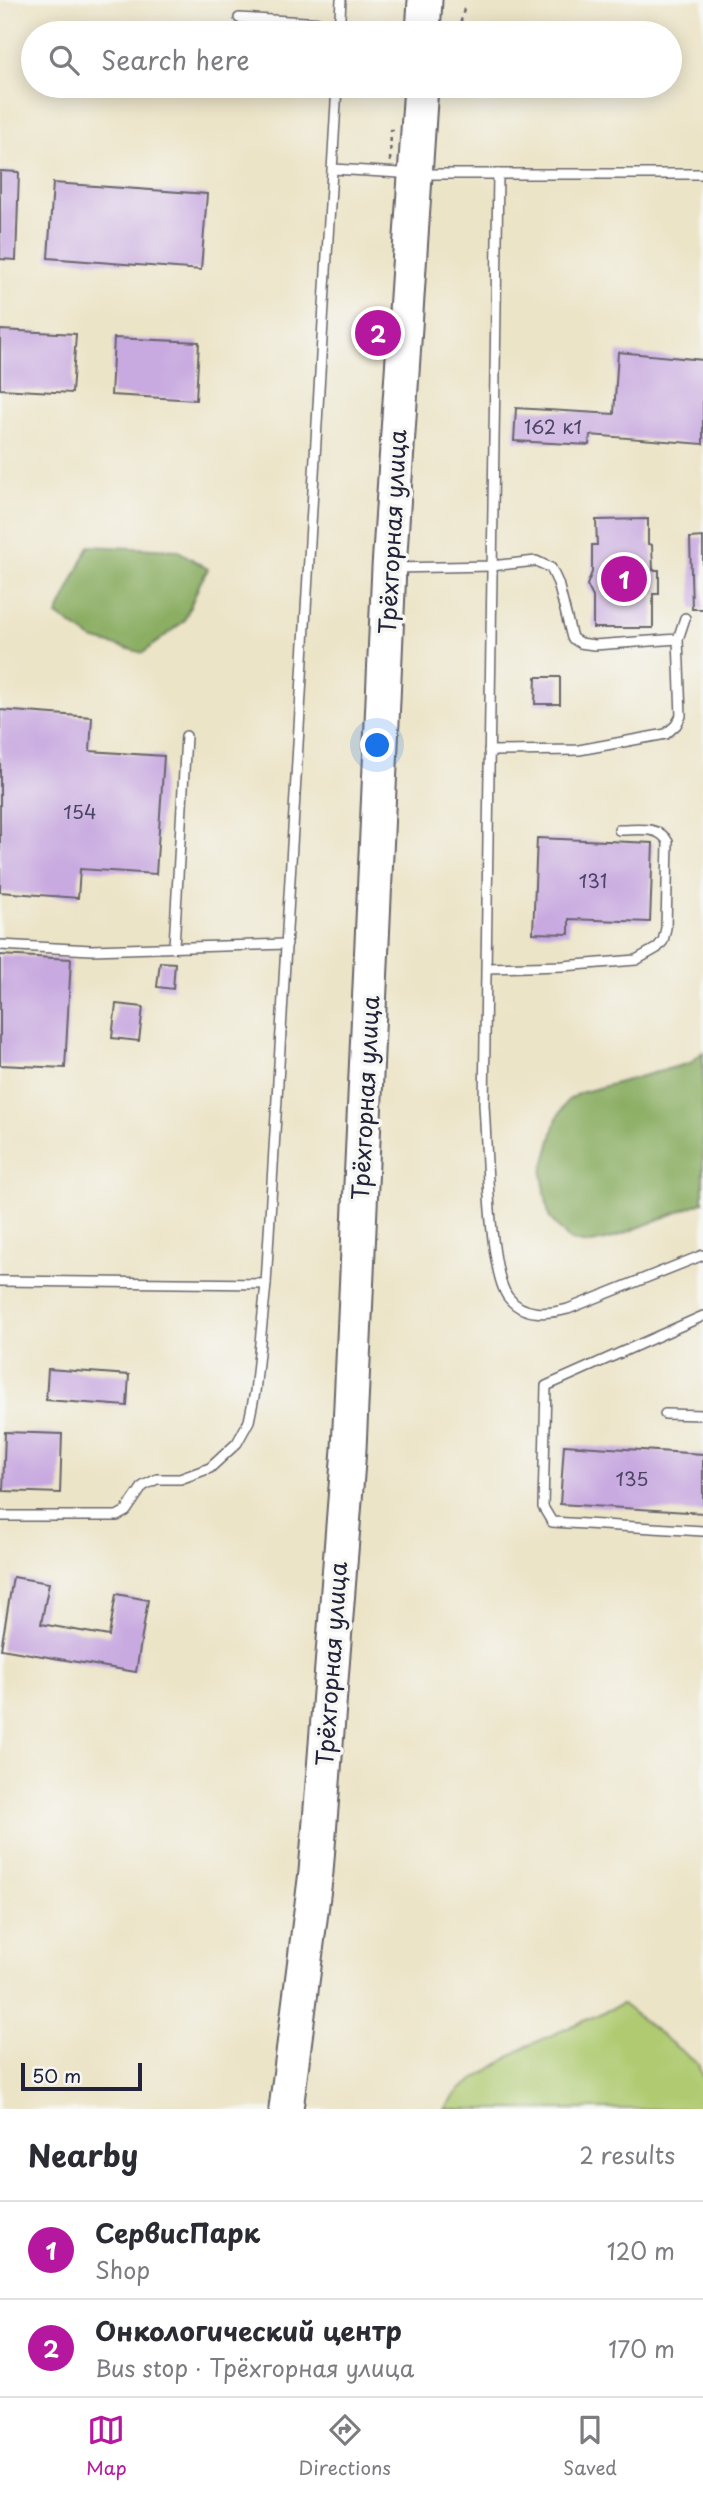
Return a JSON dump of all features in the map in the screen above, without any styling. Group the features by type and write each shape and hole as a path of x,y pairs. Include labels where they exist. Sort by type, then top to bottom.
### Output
{"highway":[{"path":"424,21 425,0"},
{"name":"Трёхгорная улица","path":"286,2109 316,1872 348,1463 389,568 420,98"}],"lane":[{"path":"340,21 341,0"},
{"path":"239,18 266,21"},
{"path":"0,1517 117,1516 126,1511 143,1486 157,1479 180,1479 210,1468 237,1443 248,1421 255,1392 266,1284 336,98"},
{"path":"333,169 417,174 703,174"},
{"path":"498,174 484,1105 495,1254 509,1298 525,1310 545,1314 568,1308 703,1255"},
{"path":"389,568 491,566 536,561 551,568 558,583 572,638 580,643 594,645 678,639"},
{"path":"489,751 579,750 666,734 681,716 678,639 685,618"},
{"path":"174,946 186,736"},
{"path":"487,968 636,960 657,948 663,941 666,928 668,842 664,834 657,830 619,830"},
{"path":"0,945 91,950 286,944"},
{"path":"0,1281 266,1284"},
{"path":"703,1316 546,1386 543,1507 552,1522 703,1531"},
{"path":"665,1414 703,1415"}],"path":[{"path":"461,21 465,5"}],"green space":[{"path":"89,546 177,550 208,569 184,621 143,653 92,639 57,615"},
{"path":"703,1052 703,1202 610,1239 587,1244 569,1240 549,1217 542,1173 557,1118 567,1101 580,1093 690,1063"},
{"path":"622,2004 698,2064 703,2080 703,2109 445,2109 459,2090 525,2047"}],"building":[{"path":"0,171 19,172 16,260 0,259"},
{"path":"53,183 207,194 201,270 48,258"},
{"path":"0,330 76,334 72,393 0,389"},
{"path":"114,338 199,342 196,400 111,395"},
{"path":"618,352 703,360 703,444 590,435 589,445 514,441 516,408 614,414"},
{"path":"648,519 648,544 652,545 653,570 659,570 659,594 653,594 653,628 593,628 593,597 587,585 592,572 592,545 597,545 596,520"},
{"path":"703,537 703,609 692,609 690,538"},
{"path":"536,677 560,677 560,704 535,704"},
{"path":"0,710 92,717 90,751 164,756 156,874 80,869 78,898 0,892"},
{"path":"537,838 653,843 650,922 569,919 569,934 533,933"},
{"path":"0,955 71,959 65,1068 0,1065"},
{"path":"160,962 175,963 173,989 157,987"},
{"path":"116,1004 143,1007 139,1041 112,1038"},
{"path":"48,1369 129,1375 127,1406 46,1400"},
{"path":"5,1432 62,1434 60,1493 3,1491"},
{"path":"564,1445 703,1454 703,1513 560,1504"},
{"path":"13,1577 49,1583 41,1624 109,1636 116,1594 148,1600 136,1672 1,1649"}],"place":[{"name":"Онкологический центр","path":"378,333"},
{"name":"СервисПарк","path":"624,579"}]}
